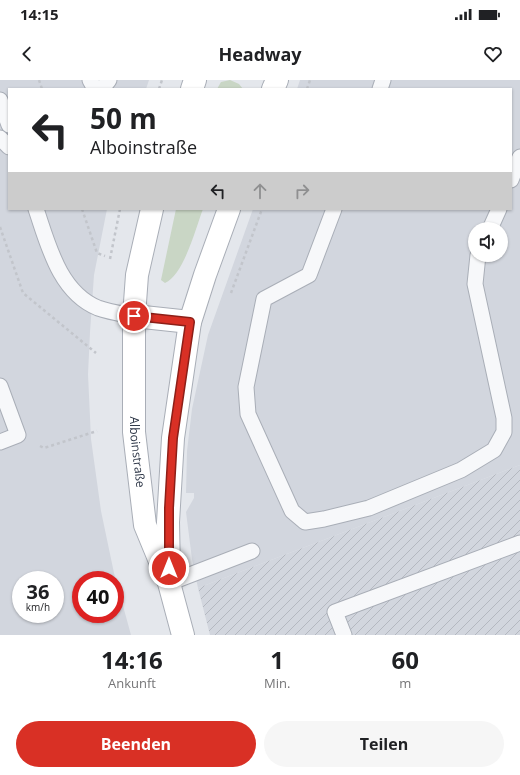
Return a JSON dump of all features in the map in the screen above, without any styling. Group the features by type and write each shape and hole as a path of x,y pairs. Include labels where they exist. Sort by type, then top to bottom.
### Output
{"street":[{"name":"Alboinstraße","path":"152,210 137,275 134,316 134,432 145,525 169,583 183,635"},
{"name":"Alboinstraße","path":"169,583 169,501 173,438 190,322 229,210"},
{"path":"134,316 190,322"}],"lane":[{"path":"103,88 109,80"},
{"path":"0,100 8,122"},
{"path":"0,138 8,146"},
{"path":"512,177 520,157"},
{"path":"36,210 50,250 59,271 68,284 82,297 98,308 134,316"},
{"path":"334,210 309,275 264,299 246,387 248,414 292,511 305,522 369,508 461,470 494,450 504,432 504,418 475,284 477,262"},
{"path":"493,222 499,210"},
{"path":"0,386 18,435 0,442"},
{"path":"342,634 335,612 520,543"},
{"path":"169,583 252,551"}],"path":[{"path":"82,210 97,252 105,256"},
{"path":"109,261 120,210"},
{"path":"228,300 262,210"},
{"path":"0,227 23,293 96,353"},
{"path":"18,435 44,448 97,431"}],"shaded area":[{"path":"0,80 149,80 146,88 8,88 8,210 107,210 94,275 88,374 91,439 101,511 114,571 72,571 72,623 124,623 124,609 131,635 0,635"},
{"path":"300,80 520,80 520,465 198,588 192,559 186,512 194,498 194,493 186,493 187,451 192,409 208,335 253,210 512,210 512,88 297,88"},
{"path":"520,465 520,635 210,635 198,588"}],"green space":[{"path":"230,80 239,84 242,88 218,88 221,82"},
{"path":"176,210 203,210 184,261 172,278 165,283 161,280"}],"route":[{"path":"134,316 190,322 173,438 168,522 169,568"}]}
